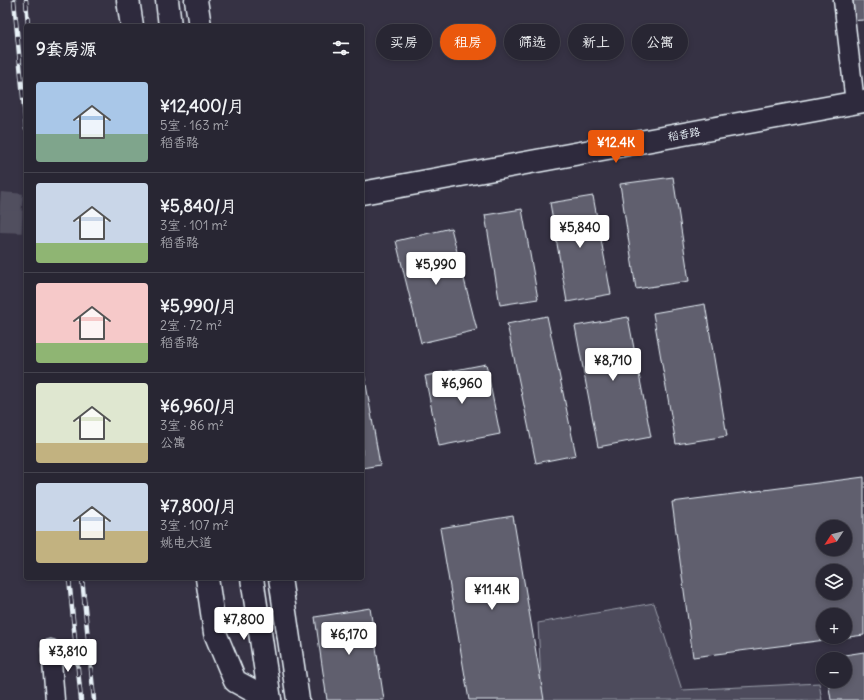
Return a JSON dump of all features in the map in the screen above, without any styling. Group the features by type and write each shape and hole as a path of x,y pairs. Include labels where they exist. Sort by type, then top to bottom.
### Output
{"main road":[{"path":"128,0 132,24"},
{"path":"167,0 170,24"},
{"path":"196,0 200,24"},
{"name":"稻香路","path":"364,193 860,102"},
{"path":"207,580 215,633 235,681 270,700"},
{"path":"252,580 270,700"},
{"path":"280,580 298,700"}],"street":[{"path":"843,0 860,102"},
{"path":"51,649 55,700"}],"shaded area":[{"path":"654,603 682,690 816,683 816,688 820,688 822,700 542,700 538,623"}],"building":[{"path":"846,0 864,0 864,20 848,21"},
{"path":"673,177 689,281 636,289 620,184"},
{"path":"593,196 611,294 567,302 550,203"},
{"path":"522,209 538,299 500,305 485,215"},
{"path":"451,228 477,330 421,343 396,241"},
{"path":"705,304 727,436 676,444 653,313"},
{"path":"547,316 576,455 536,463 507,324"},
{"path":"628,317 651,437 598,447 575,326"},
{"path":"486,364 500,434 439,446 425,376"},
{"path":"364,373 380,465 364,468"},
{"path":"864,477 864,635 852,637 852,608 816,608 816,641 693,657 672,502"},
{"path":"513,516 544,700 469,700 440,528"},
{"path":"370,608 384,700 327,700 315,617"},
{"path":"864,652 864,700 831,700 829,688 852,688 852,654"}],"tunnel":[{"path":"0,203 24,205"},
{"path":"0,221 24,222"}],"railway":[{"path":"14,0 24,108"},
{"path":"26,0 28,24"},
{"path":"69,580 81,700"},
{"path":"82,580 94,700"}]}
